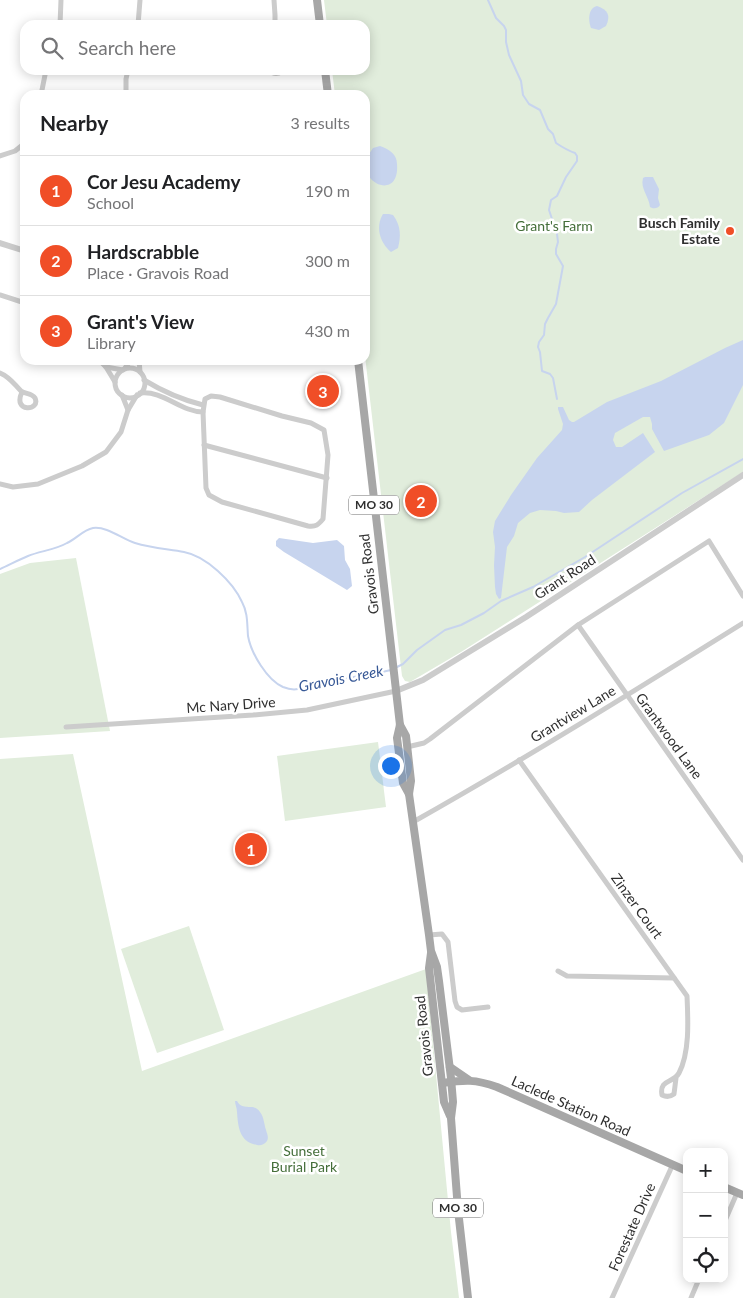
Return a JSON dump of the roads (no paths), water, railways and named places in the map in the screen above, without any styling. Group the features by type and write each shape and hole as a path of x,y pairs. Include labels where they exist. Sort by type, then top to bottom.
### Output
{"main road":[{"path":"317,0 319,20"},
{"path":"326,75 327,90"},
{"name":"Gravois Road","path":"359,365 400,725 397,738 399,756 403,783 409,794"},
{"name":"Gravois Road","path":"400,725 406,736 411,782 409,794 431,951 437,967 450,1067 453,1102 450,1118"},
{"name":"Gravois Road","path":"431,951 429,968 444,1102 450,1118 468,1298"},
{"path":"450,1067 469,1080"},
{"name":"Laclede Station Road","path":"442,1083 469,1080 481,1081 683,1169"},
{"path":"728,1189 740,1194"}],"street":[{"path":"60,20 62,0"},
{"path":"138,20 140,0"},
{"path":"274,0 276,20"},
{"path":"42,90 45,75"},
{"path":"126,90 127,75"},
{"path":"0,156 15,151 20,147"},
{"path":"0,243 20,249"},
{"path":"0,295 20,302"},
{"path":"115,382 116,376 128,365"},
{"path":"0,484 13,487 38,484 82,466 106,452 121,432 128,410 144,386 139,365"},
{"path":"106,367 132,368 140,372"},
{"path":"106,367 128,410"},
{"path":"0,373 12,380 22,392"},
{"path":"144,380 176,396 203,405"},
{"path":"122,395 128,397 148,392 193,411 203,412"},
{"path":"211,396 220,397 311,423 324,430 328,454 327,478 323,519 319,525 315,527 308,526 222,502 209,495 206,488 203,405 205,399 211,396"},
{"path":"204,446 327,478"},
{"name":"Grant Road","path":"396,691 423,680 526,617 743,475"},
{"path":"407,747 424,743 430,739 578,626 709,541 743,596"},
{"name":"Grantview Lane","path":"413,822 519,760 743,623"},
{"name":"Grantwood Lane","path":"578,626 743,860"},
{"name":"Mc Nary Drive","path":"66,727 271,714 307,710 396,691"},
{"name":"Zinzer Court","path":"519,760 687,996 687,1042 684,1060 676,1078"},
{"path":"429,935 442,934 448,942 457,1007 462,1010 488,1007"},
{"path":"558,971 566,976 674,978"},
{"name":"Forestate Drive","path":"612,1298 673,1164"},
{"path":"728,1216 740,1194"},
{"path":"691,1298 697,1283"}],"water":[{"path":"597,6 608,13 606,26 599,30 591,28 589,21 590,12"},
{"path":"380,146 392,152 396,157 396,175 392,182 386,185 380,185 370,177 370,152 373,148"},
{"path":"645,177 653,177 659,189 658,198 660,205 657,208 650,207 642,182"},
{"path":"383,214 393,215 399,227 398,248 391,252 384,244 380,234 379,224"},
{"path":"743,340 743,385 724,423 709,435 664,451 652,429 650,417 643,417 615,433 613,440 616,447 622,447 643,433 655,452 579,512 564,513 540,510 530,513 518,523 514,536 507,547 501,598 499,599 495,587 493,532 495,521 537,458 562,430 563,424 558,407 563,407 569,420 574,422 607,402 661,381"},
{"path":"279,538 313,543 337,540 344,546 345,560 350,569 352,586 347,590 284,552 276,546 276,541"},
{"path":"235,1101 242,1106 258,1109 260,1112 268,1137 267,1141 262,1145 246,1141 243,1137 239,1128"}],"waterway":[{"path":"488,0 496,18 506,30 509,55 521,81 523,95 529,104 540,110 556,143 577,156 577,161 566,177 557,196 551,200 549,210 557,234 556,254 563,266 556,304 545,324 544,335 538,347 542,371 550,374 553,378 557,399"},
{"name":"Gravois Creek","path":"395,668 403,664 417,650 445,630 461,625 484,613 501,601 533,587 585,557 682,493 743,459"},
{"name":"Gravois Creek","path":"0,569 28,556 62,545 89,529 104,529 135,543 192,554 218,571 238,594 244,606 248,636 256,658 271,678 283,687 292,689 306,688 331,681 391,670"}],"place":[{"name":"Busch Family Estate","path":"730,231"},
{"name":"Grant's View","path":"323,391"},
{"name":"Hardscrabble","path":"421,501"},
{"name":"Cor Jesu Academy","path":"251,849"}],"park label":[{"name":"Grant's Farm","path":"554,226"},
{"name":"Sunset Burial Park","path":"304,1160"}]}
